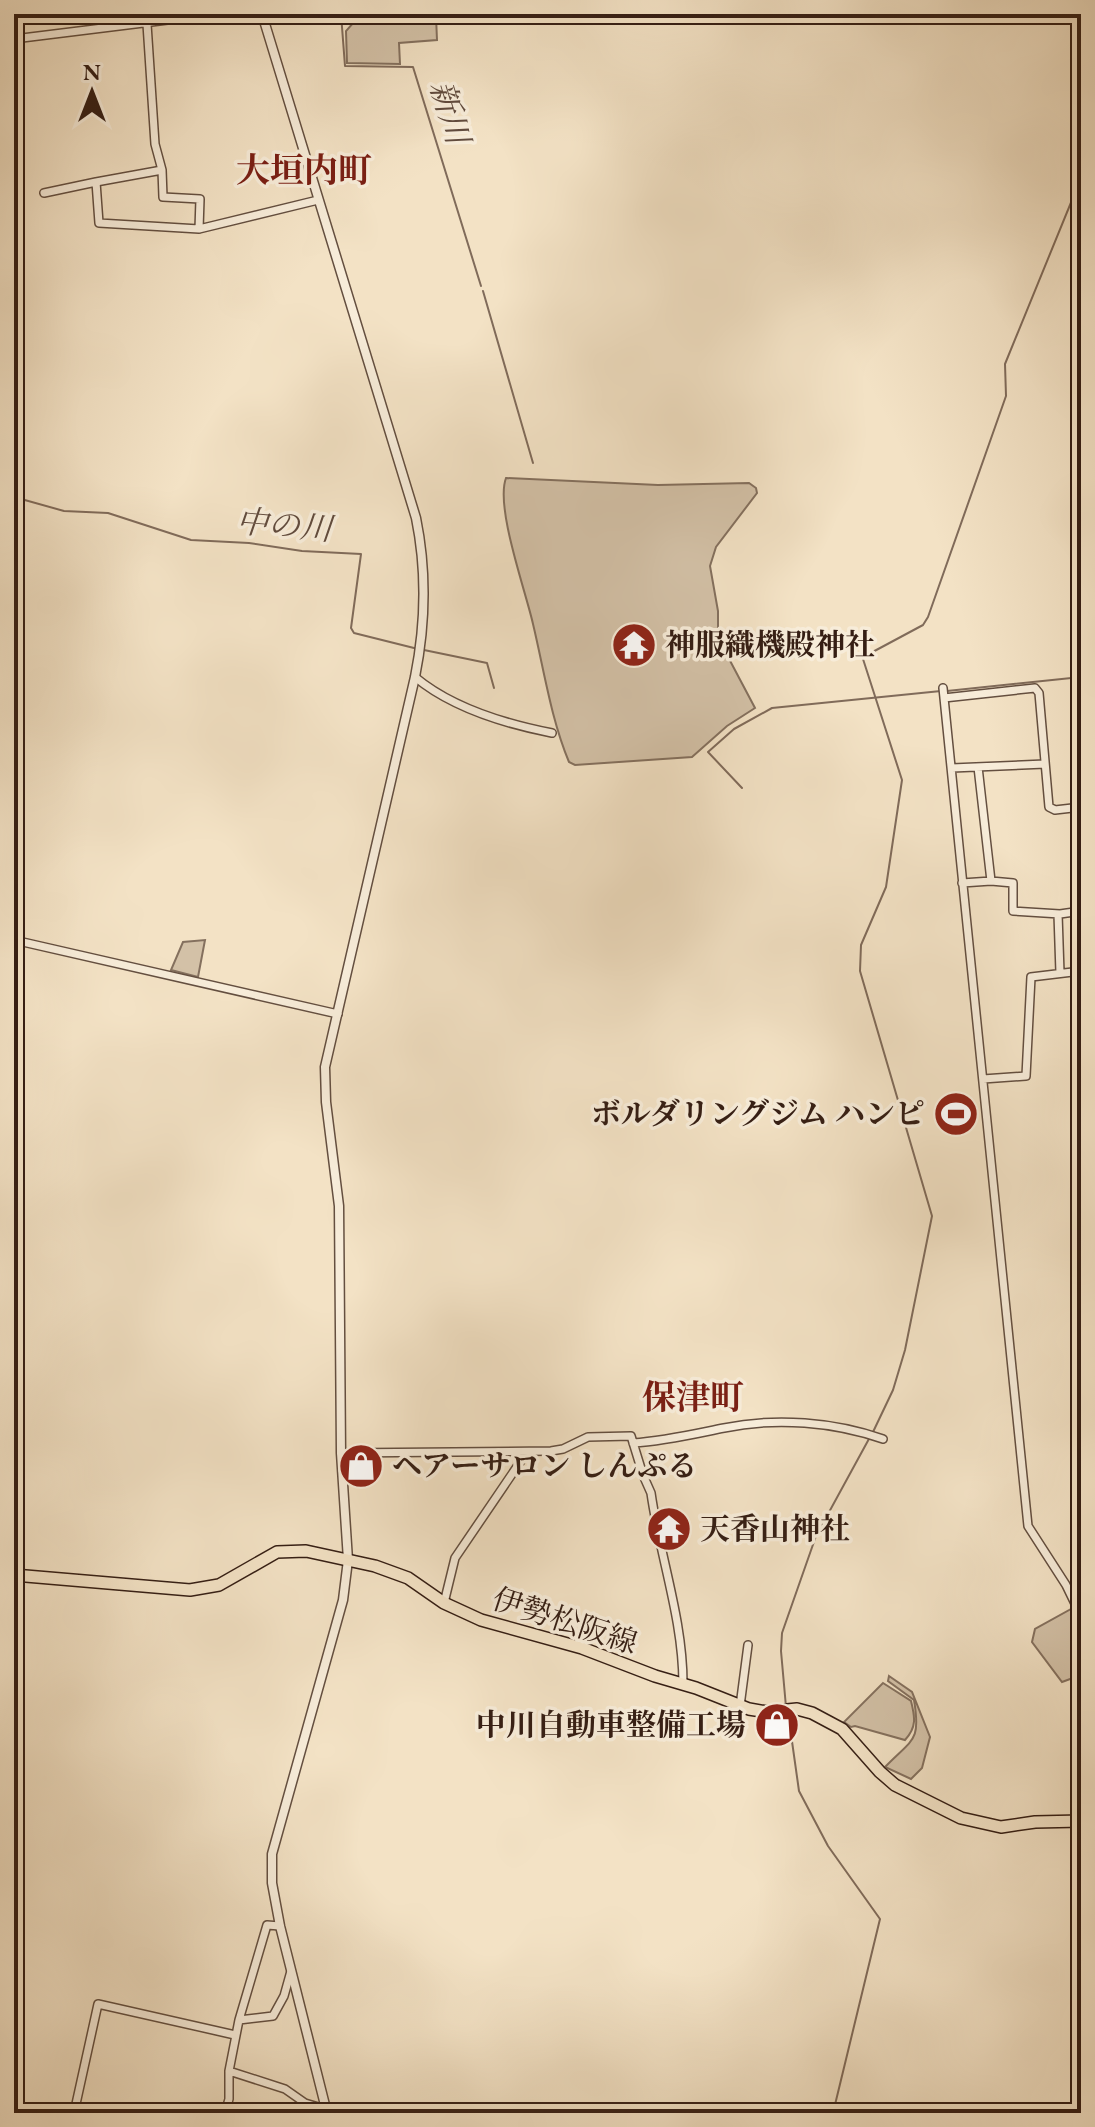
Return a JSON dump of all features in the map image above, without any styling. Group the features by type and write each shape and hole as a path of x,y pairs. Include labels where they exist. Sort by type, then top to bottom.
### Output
{"main road":[{"name":"伊勢松阪線","path":"14,1575 190,1590 219,1585 277,1552 306,1551 375,1566 408,1578 444,1603 481,1620 582,1648 740,1706 758,1711 804,1711 833,1723 850,1736 887,1779 961,1818 1001,1827 1035,1822 1081,1821"}],"street":[{"path":"14,39 216,14"},
{"path":"262,14 416,518 425,598 415,677 325,1067 324,1084 338,1182 341,1453 348,1560 343,1600 272,1854 272,1883 280,1926 326,2111"},
{"path":"147,24 155,144 162,170 163,197 200,199 199,229"},
{"path":"44,193 162,170"},
{"path":"96,182 99,223 199,229 318,200"},
{"path":"415,677 457,702 509,724 552,733"},
{"path":"1081,807 1055,810 1049,807 1039,693 1035,688 943,693 1028,1526 1066,1585 1081,1616"},
{"path":"952,768 1045,764"},
{"path":"978,767 991,881"},
{"path":"962,883 1013,883 1013,911 1058,914 1081,911"},
{"path":"1058,914 1060,973"},
{"path":"14,940 338,1014"},
{"path":"983,1079 1026,1076 1031,977 1081,971"},
{"path":"633,1443 695,1436 726,1428 809,1423 883,1439"},
{"path":"341,1453 527,1452 563,1449 588,1437 631,1436 651,1493 677,1620 683,1684"},
{"path":"444,1603 455,1558 527,1452"},
{"path":"740,1706 748,1645"},
{"path":"225,2113 239,2020 267,1925 280,1926"},
{"path":"239,2020 273,2016 284,1996 291,1969"},
{"path":"74,2113 98,2004 235,2035"},
{"path":"229,2071 285,2089 305,2103 326,2111"}],"shaded area":[{"path":"361,14 399,14 400,18 436,16 437,40 399,43 400,64 347,63 346,31"},
{"path":"506,478 658,485 749,483 756,488 757,493 716,547 710,566 718,611 718,638 755,708 727,726 692,757 575,765 569,762 553,712 508,529 504,491"},
{"path":"205,940 198,977 171,970 183,942"},
{"path":"1071,1609 1081,1624 1081,1675 1062,1682 1032,1642 1035,1629"},
{"path":"889,1676 912,1692 930,1737 922,1768 911,1779 885,1767 913,1738 916,1724 914,1700 888,1681"},
{"path":"883,1683 911,1701 914,1722 905,1740 851,1727 844,1722"}],"waterway":[{"name":"新川","path":"341,14 345,66 413,67 481,286"},
{"path":"1079,14 1081,30"},
{"path":"873,1432 893,1390 905,1350 932,1216 860,971 861,945 886,887 902,780 863,659 923,625 928,617 1006,396 1005,364 1081,178"},
{"name":"新川","path":"483,291 533,463"},
{"name":"中の川","path":"14,497 64,511 108,513 191,540 361,554 351,628 354,633 418,649"},
{"name":"中の川","path":"424,650 487,663 494,688"},
{"path":"947,691 1081,677"},
{"path":"742,788 708,752 734,729 772,708 941,691"},
{"path":"786,1707 782,1633 816,1536 870,1437"},
{"path":"788,1713 799,1791 828,1846 880,1919 833,2113"}],"place":[{"name":"神服織機殿神社","path":"634,645"},
{"name":"ボルダリングジム ハンピ","path":"956,1114"},
{"name":"ヘアーサロン しんぷる","path":"361,1466"},
{"name":"天香山神社","path":"669,1529"},
{"name":"中川自動車整備工場","path":"777,1725"}],"district":[{"name":"大垣内町","path":"304,170"},
{"name":"保津町","path":"693,1397"}]}
